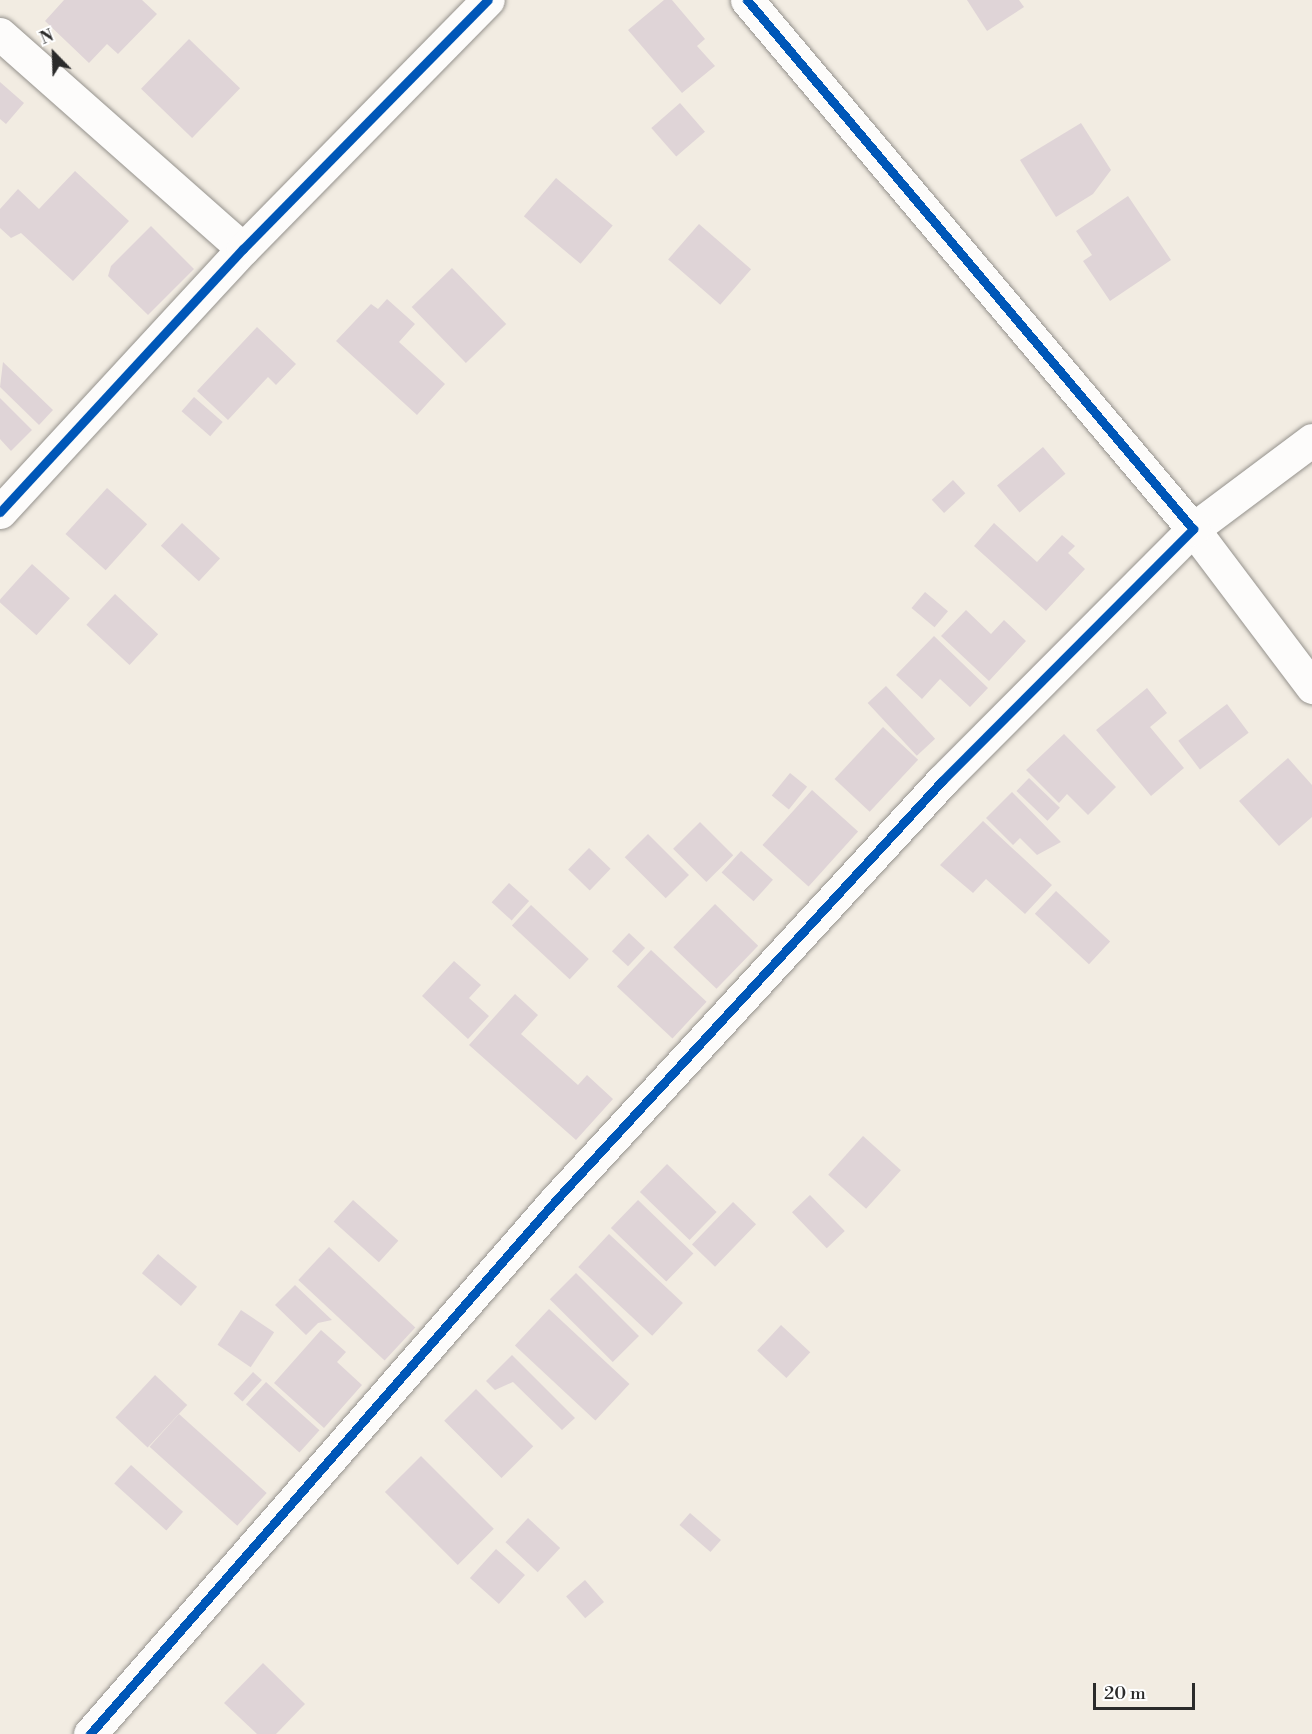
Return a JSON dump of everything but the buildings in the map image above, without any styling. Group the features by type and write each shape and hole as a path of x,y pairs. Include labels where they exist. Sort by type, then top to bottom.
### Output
{"street":[{"path":"0,512 243,249 488,0"},
{"path":"747,0 1193,529 1312,687"},
{"path":"0,34 243,249"},
{"path":"90,1734 564,1191 942,781 1193,529 1312,440"}],"cycle path":[{"path":"0,512 243,249 488,0"},
{"path":"90,1734 556,1200 942,781 1193,529 747,0"}]}
